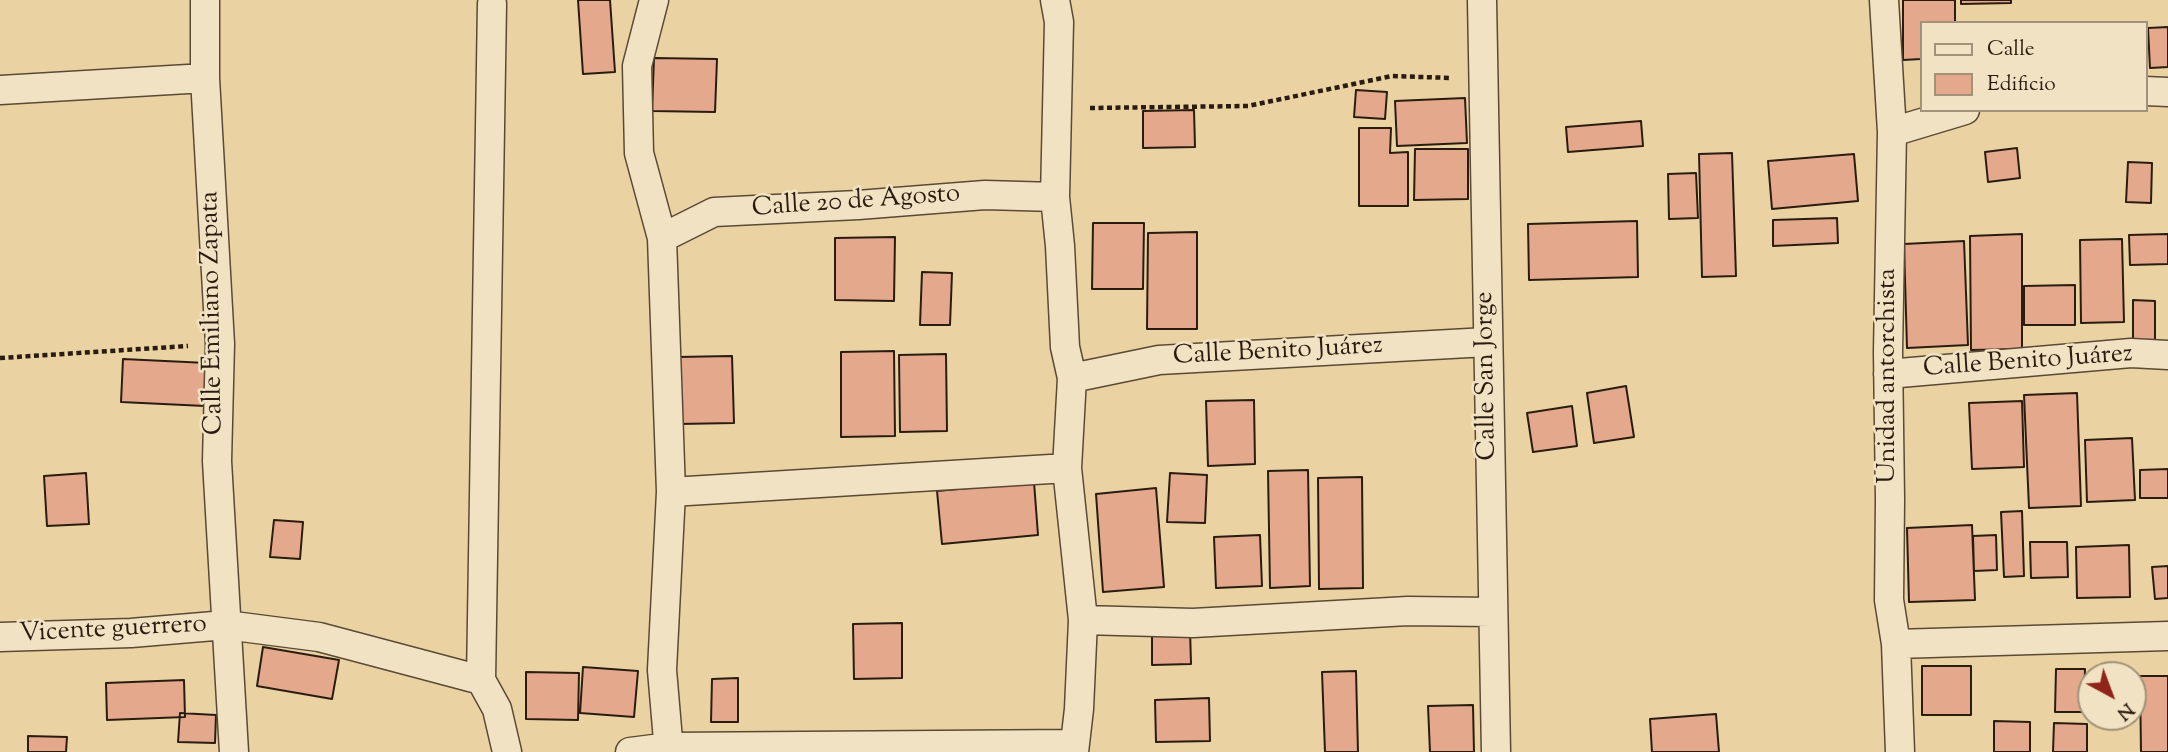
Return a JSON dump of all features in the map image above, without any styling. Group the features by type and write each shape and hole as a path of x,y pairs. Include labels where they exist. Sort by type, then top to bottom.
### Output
{"street":[{"name":"Calle Emiliano Zapata","path":"205,0 205,78 220,344 217,461 226,625"},
{"path":"654,0 637,66 639,153 662,238 671,492 662,670 669,749"},
{"path":"630,752 669,749 1074,748 1079,709 1083,620 1067,468 1072,378 1065,347 1055,197 1059,22 1055,0"},
{"name":"Calle San Jorge","path":"1482,0 1496,752"},
{"name":"Unidad antorchista","path":"1884,0 1892,132 1888,374 1889,600 1896,644 1900,752"},
{"path":"492,4 481,680 497,709 507,752"},
{"path":"0,90 205,78"},
{"path":"2147,91 2168,92"},
{"path":"1892,132 1958,112"},
{"name":"Calle 20 de Agosto","path":"662,238 714,212 985,195 1055,197"},
{"name":"Calle Benito Juárez","path":"1072,378 1159,360 1487,342"},
{"name":"Calle Benito Juárez","path":"1888,374 2131,353 2168,355"},
{"path":"671,492 1067,468"},
{"path":"1083,620 1193,623 1408,611 1492,612"},
{"path":"226,625 319,637 481,680"},
{"name":"Vicente guerrero","path":"0,637 131,633 226,625 234,752"},
{"path":"1896,644 2168,636"}],"path":[{"path":"1055,109 1248,106 1392,76 1485,79"},
{"path":"0,358 220,344"}],"building":[{"path":"578,0 610,0 615,72 583,74"},
{"path":"1903,0 1955,0 1955,21 1920,21 1920,59 1903,60"},
{"path":"1961,0 2011,0 2011,3 1961,4"},
{"path":"2168,27 2168,67 2150,68 2148,28"},
{"path":"654,58 717,59 715,112 652,111"},
{"path":"1356,90 1387,92 1385,119 1354,117"},
{"path":"1465,98 1467,143 1397,146 1395,101"},
{"path":"1194,110 1195,147 1143,148 1143,111"},
{"path":"1641,121 1643,146 1568,152 1566,127"},
{"path":"1359,128 1391,128 1390,153 1408,152 1408,206 1359,206"},
{"path":"2017,148 2020,178 1988,182 1985,152"},
{"path":"1415,149 1468,149 1468,199 1414,200"},
{"path":"1732,153 1736,276 1702,277 1699,154"},
{"path":"1854,154 1858,201 1772,209 1768,161"},
{"path":"2128,162 2152,163 2151,203 2126,202"},
{"path":"1696,173 1698,218 1669,219 1668,174"},
{"path":"1837,218 1838,243 1773,246 1773,220"},
{"path":"1637,221 1638,277 1529,280 1528,224"},
{"path":"1093,223 1144,223 1143,289 1092,289"},
{"path":"1197,232 1197,329 1147,329 1148,233"},
{"path":"2022,234 2022,349 1971,350 1970,236"},
{"path":"2168,234 2168,264 2130,265 2129,235"},
{"path":"895,237 894,301 835,300 835,238"},
{"path":"2122,239 2124,322 2081,323 2080,240"},
{"path":"1964,241 1968,345 1907,348 1904,244"},
{"path":"922,272 952,273 950,325 920,325"},
{"path":"2075,285 2075,325 2024,325 2024,286"},
{"path":"2133,300 2155,301 2155,344 2133,344"},
{"path":"894,351 895,436 841,437 841,352"},
{"path":"946,354 947,431 900,432 899,355"},
{"path":"732,356 734,423 678,424 677,357"},
{"path":"123,359 207,363 205,406 121,402"},
{"path":"1626,386 1634,437 1594,443 1587,393"},
{"path":"2077,393 2081,506 2029,508 2024,395"},
{"path":"1254,400 1255,464 1208,466 1206,401"},
{"path":"2022,401 2024,467 1972,469 1969,403"},
{"path":"1572,406 1577,446 1533,452 1527,413"},
{"path":"2132,438 2135,500 2087,502 2085,440"},
{"path":"2168,469 2168,498 2140,498 2140,470"},
{"path":"1308,470 1310,586 1270,588 1268,471"},
{"path":"86,473 89,524 47,526 44,476"},
{"path":"1170,473 1207,475 1205,523 1167,522"},
{"path":"1362,477 1363,588 1319,589 1318,478"},
{"path":"1034,482 1038,535 942,544 937,491"},
{"path":"1156,488 1164,587 1103,592 1096,494"},
{"path":"2022,511 2024,576 2004,577 2001,512"},
{"path":"274,520 303,522 300,559 270,557"},
{"path":"1972,525 1975,600 1909,602 1907,528"},
{"path":"1260,535 1262,586 1216,588 1214,537"},
{"path":"1996,535 1997,570 1974,571 1973,536"},
{"path":"2030,542 2067,542 2068,577 2031,578"},
{"path":"2129,545 2130,597 2077,598 2076,547"},
{"path":"2168,566 2168,598 2155,599 2152,567"},
{"path":"902,623 902,678 854,679 853,624"},
{"path":"1190,629 1191,664 1152,665 1152,630"},
{"path":"263,647 339,660 332,699 257,686"},
{"path":"1922,666 1971,666 1971,715 1922,715"},
{"path":"583,667 638,671 634,717 580,713"},
{"path":"2056,669 2077,669 2077,712 2055,712"},
{"path":"1356,671 1358,752 1325,752 1322,672"},
{"path":"526,672 579,673 578,720 526,719"},
{"path":"2147,676 2168,676 2168,752 2141,752 2141,731 2147,731"},
{"path":"738,678 738,722 711,722 712,679"},
{"path":"184,680 185,717 107,720 106,683"},
{"path":"1209,698 1210,741 1156,742 1155,700"},
{"path":"1473,705 1474,752 1430,752 1428,706"},
{"path":"180,713 216,715 215,743 178,742"},
{"path":"1716,714 1719,752 1652,752 1650,719"},
{"path":"1994,721 2030,722 2030,752 1994,752"},
{"path":"2054,723 2077,724 2077,731 2087,731 2087,752 2053,752"},
{"path":"28,736 67,737 66,752 28,752"}]}
